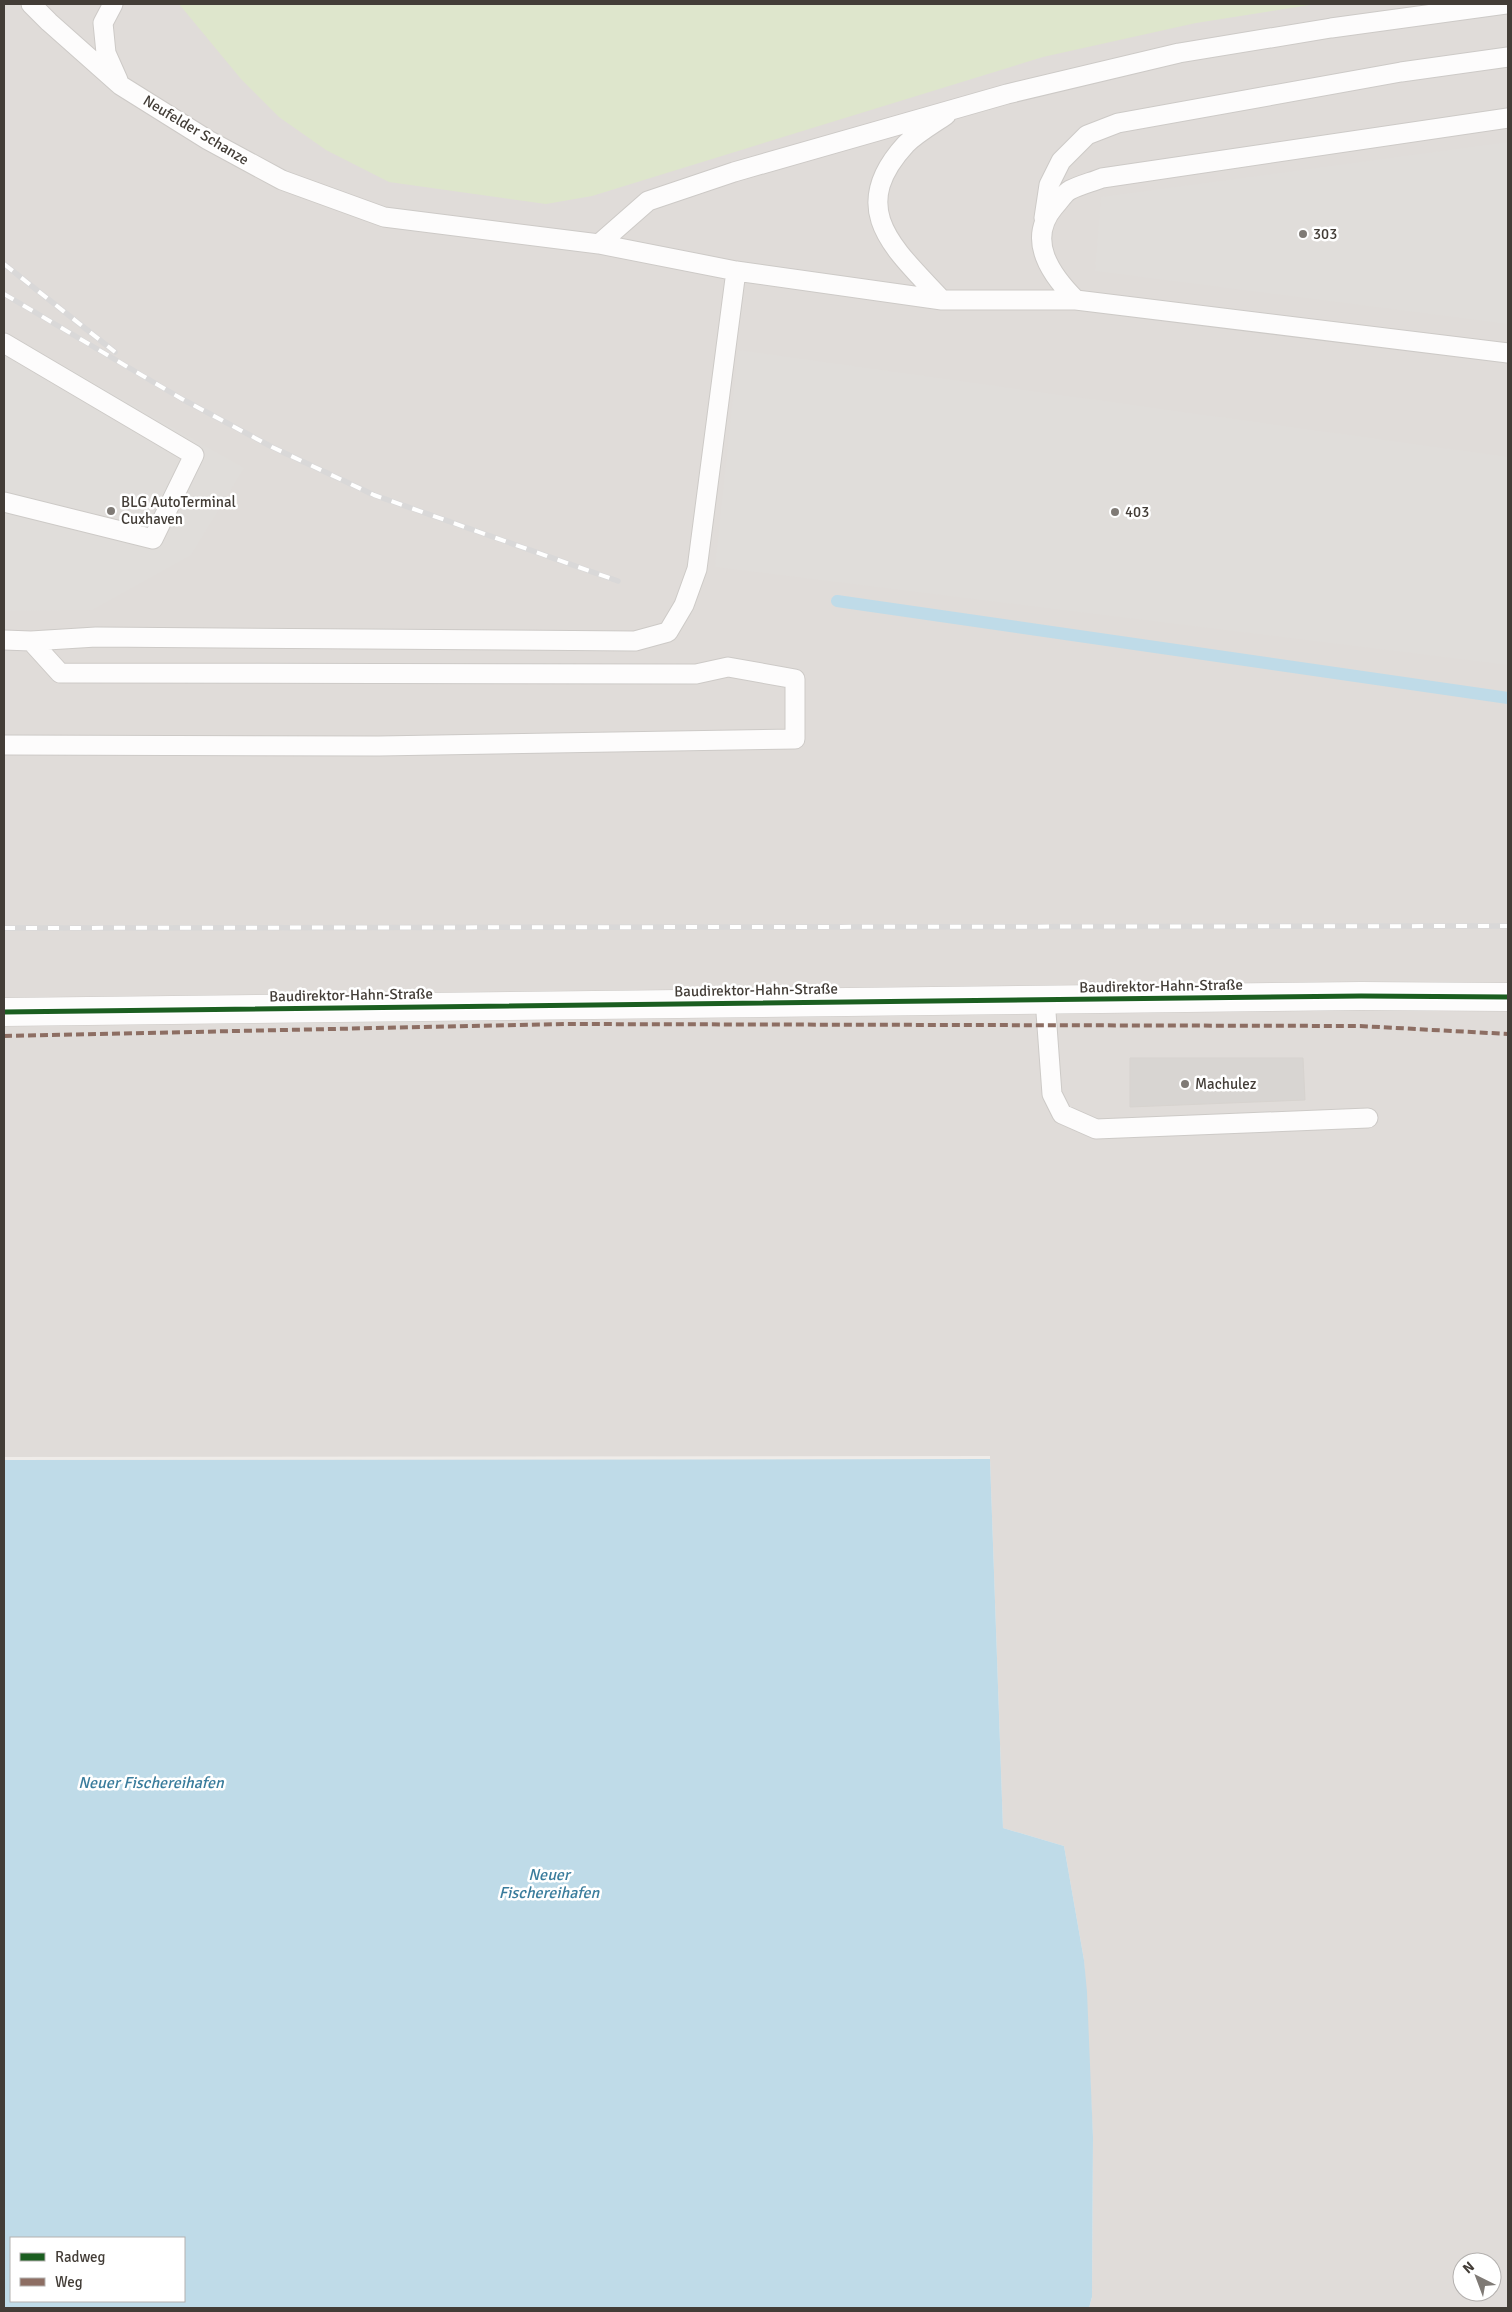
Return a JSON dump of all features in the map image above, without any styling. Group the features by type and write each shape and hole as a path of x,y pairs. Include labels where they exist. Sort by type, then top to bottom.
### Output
{"street":[{"name":"Baudirektor-Hahn-Straße","path":"4,1012 1361,996 1508,997"}],"lane":[{"name":"Neufelder Schanze","path":"31,4 48,22 120,85 208,140 282,180 384,217 599,244 736,271 942,300 1076,300 1508,353"},
{"path":"113,4 103,23 106,53 120,85"},
{"path":"599,244 648,201 734,172 956,108 1179,53 1332,28 1506,4"},
{"path":"1076,300 1057,281 1046,261 1041,235 1050,185 1062,161 1087,135 1118,123 1401,72 1508,57"},
{"path":"942,300 900,254 880,224 877,195 886,169 908,143 956,108"},
{"path":"1041,235 1050,212 1068,191 1102,178 1508,118"},
{"path":"4,640 31,641 106,638 635,641 668,632 684,605 697,569 736,271"},
{"path":"4,343 194,455 153,539 4,502"},
{"path":"4,745 379,746 795,739 794,679 728,667 696,674 60,673 31,641"},
{"path":"1045,1000 1052,1094 1062,1114 1096,1128 1368,1118"}],"shaded area":[{"path":"4,4 1508,4 1508,2308 1089,2308 1092,2297 1093,2137 1084,1960 1064,1846 1003,1828 990,1459 4,1460"},
{"name":"303","path":"1508,142 1508,324 1095,271 1101,197"},
{"name":"BLG AutoTerminal Cuxhaven","path":"4,331 244,468 191,555 92,610 4,611"},
{"name":"403","path":"738,350 1508,457 1508,665 715,567"}],"green space":[{"path":"179,4 1316,4 1196,23 1043,57 592,196 546,204 389,182 326,150 279,117 241,79"}],"water":[{"name":"Neuer Fischereihafen","path":"990,1459 1003,1828 1064,1846 1084,1960 1093,2137 1092,2297 1089,2308 4,2308 4,1460"}],"pier":[{"path":"990,1456 990,1459 4,1460 4,1457"}],"building":[{"path":"1130,1058 1303,1058 1305,1100 1130,1107"}],"waterway":[{"path":"837,601 1508,698"}],"railway":[{"path":"4,264 115,352"},
{"path":"4,294 182,399 272,447 374,495 618,581"},
{"path":"4,928 1508,926"}],"marked path":[{"path":"4,1036 564,1024 1360,1026 1508,1034"}],"cycle path":[{"path":"4,1012 1361,996 1508,997"}],"place":[{"name":"303","path":"1303,234"},
{"name":"BLG AutoTerminal Cuxhaven","path":"111,511"},
{"name":"403","path":"1115,512"},
{"name":"Machulez","path":"1185,1084"}]}
